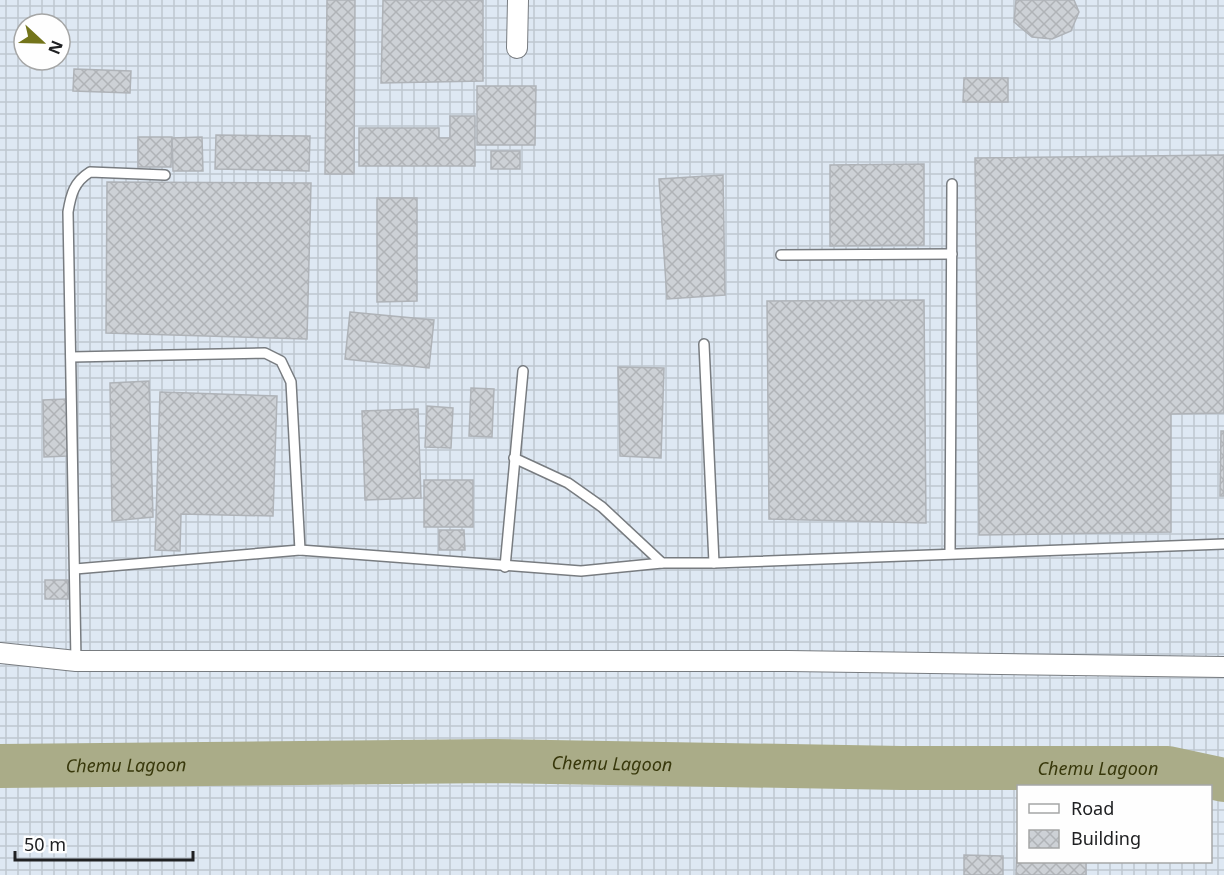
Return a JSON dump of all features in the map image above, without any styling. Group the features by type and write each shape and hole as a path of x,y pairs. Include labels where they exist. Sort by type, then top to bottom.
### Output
{"street":[{"path":"517,48 518,0"},
{"path":"0,653 76,661 789,661 1224,667"}],"lane":[{"path":"76,661 68,212 72,191 80,178 90,172 165,175"},
{"path":"950,554 952,184"},
{"path":"781,255 952,254"},
{"path":"704,344 714,563"},
{"path":"71,357 265,353 281,361 291,382 300,550"},
{"path":"505,567 523,370"},
{"path":"514,458 568,483 602,507 662,563"},
{"path":"75,569 300,550 581,571 662,563 1224,544"}],"shaded area":[{"path":"0,0 1224,0 1224,875 0,875"}],"building":[{"path":"327,0 355,0 354,174 325,174"},
{"path":"383,0 483,0 483,81 381,83"},
{"path":"1016,0 1074,0 1079,12 1071,31 1052,39 1032,37 1014,22"},
{"path":"74,69 131,71 130,93 73,91"},
{"path":"964,78 1008,78 1008,102 963,102"},
{"path":"477,86 536,86 535,145 477,145"},
{"path":"450,116 475,116 475,166 359,166 359,128 439,128 439,138 450,138"},
{"path":"216,135 310,136 309,171 215,169"},
{"path":"138,137 172,137 171,167 138,167"},
{"path":"202,137 203,171 173,171 172,138"},
{"path":"491,151 520,151 520,169 491,169"},
{"path":"1224,155 1224,413 1171,414 1171,532 979,535 975,158"},
{"path":"924,164 924,245 830,246 830,165"},
{"path":"723,175 725,295 667,299 659,179"},
{"path":"107,182 311,183 307,339 106,333"},
{"path":"377,198 417,198 417,301 377,302"},
{"path":"924,300 926,523 769,519 767,301"},
{"path":"350,312 434,320 429,368 345,359"},
{"path":"618,367 664,368 661,458 620,456"},
{"path":"149,381 153,517 112,521 110,383"},
{"path":"471,388 494,389 492,437 469,436"},
{"path":"160,392 277,396 273,516 181,514 180,551 155,550"},
{"path":"67,399 68,456 44,457 43,400"},
{"path":"427,406 453,408 451,448 425,447"},
{"path":"418,409 421,498 365,500 362,411"},
{"path":"1221,431 1224,431 1224,496 1220,496"},
{"path":"424,480 473,480 473,527 424,527"},
{"path":"439,530 464,530 465,550 439,550"},
{"path":"45,580 68,580 68,599 45,599"},
{"path":"1017,843 1017,863 1086,863 1086,875 1016,875"},
{"path":"964,855 1003,856 1003,875 964,875"}],"waterway":[{"name":"Chemu Lagoon","path":"0,766 493,761 901,768 1168,768 1224,780"}]}
